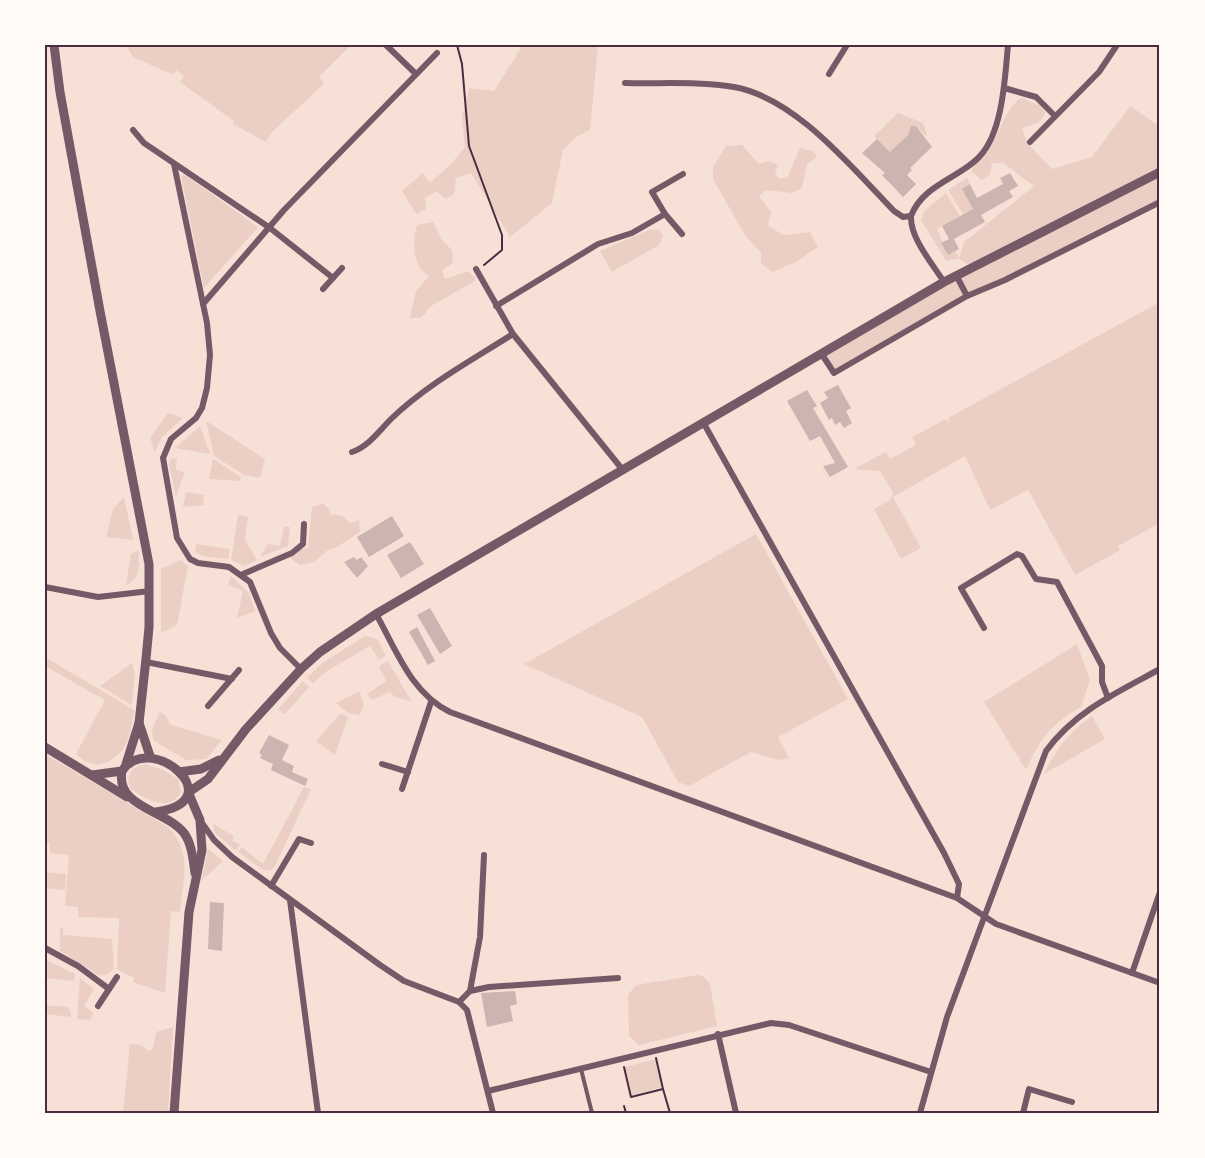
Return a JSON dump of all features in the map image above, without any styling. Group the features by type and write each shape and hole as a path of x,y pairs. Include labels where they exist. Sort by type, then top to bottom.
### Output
{"street":[{"path":"54,45 60,92 98,300 146,543 150,591 146,662 139,723 124,767 124,789 132,800"},
{"path":"386,45 416,74"},
{"path":"829,74 847,45"},
{"path":"944,282 915,234 911,225 911,216 914,208 941,182 980,157 998,117 1004,88 1008,45"},
{"path":"1030,142 1099,72 1117,45"},
{"path":"203,304 270,228 437,53"},
{"path":"625,83 733,87 762,96 783,107 826,142 894,211 903,217 911,216"},
{"path":"1004,88 1036,97 1056,116"},
{"path":"134,130 140,140 270,228 333,278"},
{"path":"174,164 209,333 209,375 206,396 196,418 171,439 163,458 177,538 184,552 198,563 229,567 243,574 255,592 271,633 290,659 301,669"},
{"path":"156,812 180,806 189,793 208,779 246,729 301,669 320,652 376,614 956,275 1160,171"},
{"path":"682,174 652,192 665,214 682,234"},
{"path":"821,352 834,372 967,296 1005,280 1160,202"},
{"path":"496,306 598,244 633,234 665,214"},
{"path":"323,289 342,268"},
{"path":"476,269 513,333 622,469"},
{"path":"956,275 967,296"},
{"path":"352,452 361,450 392,418 420,395 513,333"},
{"path":"703,422 944,853 959,884 957,898"},
{"path":"243,574 292,553 303,544 304,524"},
{"path":"984,628 961,588 1017,554 1022,556 1036,579 1057,582 1102,666 1102,682 1108,698"},
{"path":"45,587 98,597 150,591"},
{"path":"376,614 418,689 431,702 512,736 957,898 996,924 1160,984"},
{"path":"146,662 232,679"},
{"path":"920,1113 931,1072 984,916 1046,751 1071,721 1160,669"},
{"path":"208,706 239,670"},
{"path":"402,789 431,702"},
{"path":"139,723 150,756"},
{"path":"45,747 156,812 184,834 192,852 195,873"},
{"path":"92,775 124,767 136,758 150,756 179,772 185,778 200,820 214,840 271,886 404,981 459,1002 467,1010 493,1113"},
{"path":"179,772 201,769 225,756"},
{"path":"382,764 408,772"},
{"path":"174,1113 189,912 195,873 202,850 200,820"},
{"path":"271,886 299,839 311,843"},
{"path":"459,1002 470,991 480,937 484,855"},
{"path":"1132,973 1160,892"},
{"path":"290,900 318,1113"},
{"path":"45,948 78,966 109,989"},
{"path":"98,1006 117,977"},
{"path":"470,991 554,981 618,978"},
{"path":"488,1091 763,1024 784,1024 931,1072"},
{"path":"718,1034 736,1113"},
{"path":"1023,1113 1029,1089 1072,1102"}],"lane":[{"path":"581,1068 592,1113"}],"path":[{"path":"457,45 462,64 469,146 502,236 502,250 476,269"},
{"path":"654,1050 670,1113"},
{"path":"621,1058 631,1097 663,1089"},
{"path":"624,1106 626,1113"}],"shaded area":[{"path":"126,45 351,45 319,77 324,84 271,133 266,142 233,124 234,121 180,82 184,76 176,70 173,75 133,57"},
{"path":"523,45 598,45 590,130 576,137 563,150 552,203 510,237 471,173 456,178 454,194 445,199 437,191 425,198 426,209 416,214 402,191 423,173 430,183 451,164 465,147 462,117 469,88 494,91"},
{"path":"1021,98 1039,105 1046,113 1038,123 1022,128 1028,144 1052,169 1092,157 1130,106 1160,127 1160,202 967,296 834,373 821,353 971,266 959,259 946,261 921,220 924,211 946,193 960,216 937,229 948,255 956,251 959,258 964,242 1034,186 1003,163 992,163 990,175 982,180 972,172 973,165 982,159 994,142 1007,113"},
{"path":"898,113 923,123 927,134 926,136 916,126 911,126 908,135 890,152 874,136"},
{"path":"742,145 759,164 769,161 778,165 775,174 779,178 787,178 800,148 813,151 817,157 807,164 802,188 792,193 766,190 759,196 771,212 768,226 784,235 810,232 818,247 796,262 772,272 761,263 761,253 744,234 713,179 713,167 726,146"},
{"path":"185,175 258,227 204,288 181,176"},
{"path":"967,178 970,184 962,189 973,209 963,214 948,190"},
{"path":"433,222 442,240 452,250 453,263 442,270 445,279 468,271 475,277 475,281 431,306 421,318 410,318 416,291 429,276 423,272 416,260 415,231 417,225"},
{"path":"651,229 659,230 663,236 659,245 612,272 600,251"},
{"path":"1160,302 1160,523 1118,546 1120,550 1075,575 1028,490 990,510 965,456 893,497 921,548 901,559 874,509 890,500 893,493 880,471 854,469 886,452 890,459 916,445 912,437 946,419 950,425 948,418"},
{"path":"168,413 183,418 162,437 155,452 150,438"},
{"path":"206,421 265,459 260,478 244,475 214,456"},
{"path":"200,426 210,454 175,448"},
{"path":"171,458 177,459 176,470 185,472 176,496 169,465"},
{"path":"213,459 241,477 240,481 209,479"},
{"path":"186,492 204,495 203,505 183,507"},
{"path":"124,497 133,540 106,537 113,509"},
{"path":"323,503 330,510 330,514 343,516 349,523 359,520 360,532 328,550 314,562 300,565 290,558 298,550 308,548 312,507"},
{"path":"238,515 248,517 245,540 257,560 244,566 231,560"},
{"path":"284,527 290,527 288,546 260,557 268,544 280,546"},
{"path":"756,534 848,699 778,737 789,758 779,760 751,752 689,786 678,782 642,717 524,664"},
{"path":"196,544 230,549 228,559 202,556 195,551"},
{"path":"139,550 137,575 126,585 131,554"},
{"path":"180,560 188,566 177,625 161,633 161,569"},
{"path":"231,576 249,593 255,611 237,618 243,591 228,585"},
{"path":"365,636 377,639 386,656 379,660 370,646 327,671 313,683 307,678 322,663"},
{"path":"1077,644 1090,680 1081,707 1054,726 1036,749 1026,770 984,702"},
{"path":"45,657 134,710 126,745 115,757 97,765 84,761 76,754 105,700 45,666"},
{"path":"388,661 411,701 395,697 390,692 371,700 367,694 386,681 379,666"},
{"path":"132,663 135,674 132,705 100,686"},
{"path":"303,681 309,687 285,714 278,709"},
{"path":"359,691 364,704 360,715 348,713 336,703"},
{"path":"160,712 165,715 171,725 222,740 206,759 186,760 153,740 152,729"},
{"path":"341,713 348,717 335,755 316,741"},
{"path":"1092,716 1105,739 1044,774 1064,742"},
{"path":"45,754 168,827 181,846 184,857 184,878 180,912 171,911 165,993 133,982 134,978 117,969 119,918 78,917 78,907 65,906 69,855 50,853 50,843 45,843"},
{"path":"146,764 178,779 181,792 176,799 164,803 157,802 131,789 129,775 133,769"},
{"path":"304,787 311,789 274,868 270,871 263,870 238,852 242,847 263,864"},
{"path":"213,824 234,836 232,841 239,844 241,841 236,851 215,833"},
{"path":"208,849 223,861 201,881"},
{"path":"45,872 66,874 65,890 45,888"},
{"path":"60,928 63,928 63,935 112,939 114,969 106,975 99,975 60,951"},
{"path":"45,959 75,974 74,981 45,978"},
{"path":"698,975 704,977 710,984 717,1026 639,1045 629,1036 628,995 636,985"},
{"path":"80,978 94,989 84,1006 94,1013 90,1020 77,1019"},
{"path":"45,1005 67,1007 71,1012 71,1017 45,1014"},
{"path":"173,1027 168,1113 123,1113 130,1044 141,1045 149,1051 153,1049 156,1032"},
{"path":"656,1059 662,1087 632,1095 625,1067"}],"building":[{"path":"911,126 916,126 932,147 910,168 912,170 907,175 916,184 903,197 882,175 885,173 862,153 877,139 890,152 908,135"},
{"path":"1010,173 1018,186 1009,191 1013,197 981,215 985,222 954,239 959,249 948,255 941,243 949,239 942,226 973,209 962,189 970,184 977,198 1003,184 1000,178"},
{"path":"838,385 851,408 846,411 852,423 844,428 840,422 835,425 832,418 829,420 820,403 828,398 824,392"},
{"path":"807,390 817,406 813,408 848,467 830,477 823,466 835,463 820,436 810,441 787,401"},
{"path":"392,516 404,536 369,557 357,537"},
{"path":"410,542 424,564 401,578 387,555"},
{"path":"354,557 357,560 361,557 368,566 357,578 344,562"},
{"path":"430,608 452,646 440,654 417,615"},
{"path":"417,627 435,661 428,665 409,632"},
{"path":"269,735 289,745 282,760 294,766 292,772 308,779 305,786 271,770 273,764 260,758 262,755 259,753"},
{"path":"210,902 224,903 222,951 208,949"},
{"path":"515,991 517,1004 510,1006 513,1021 487,1027 481,993"}]}
